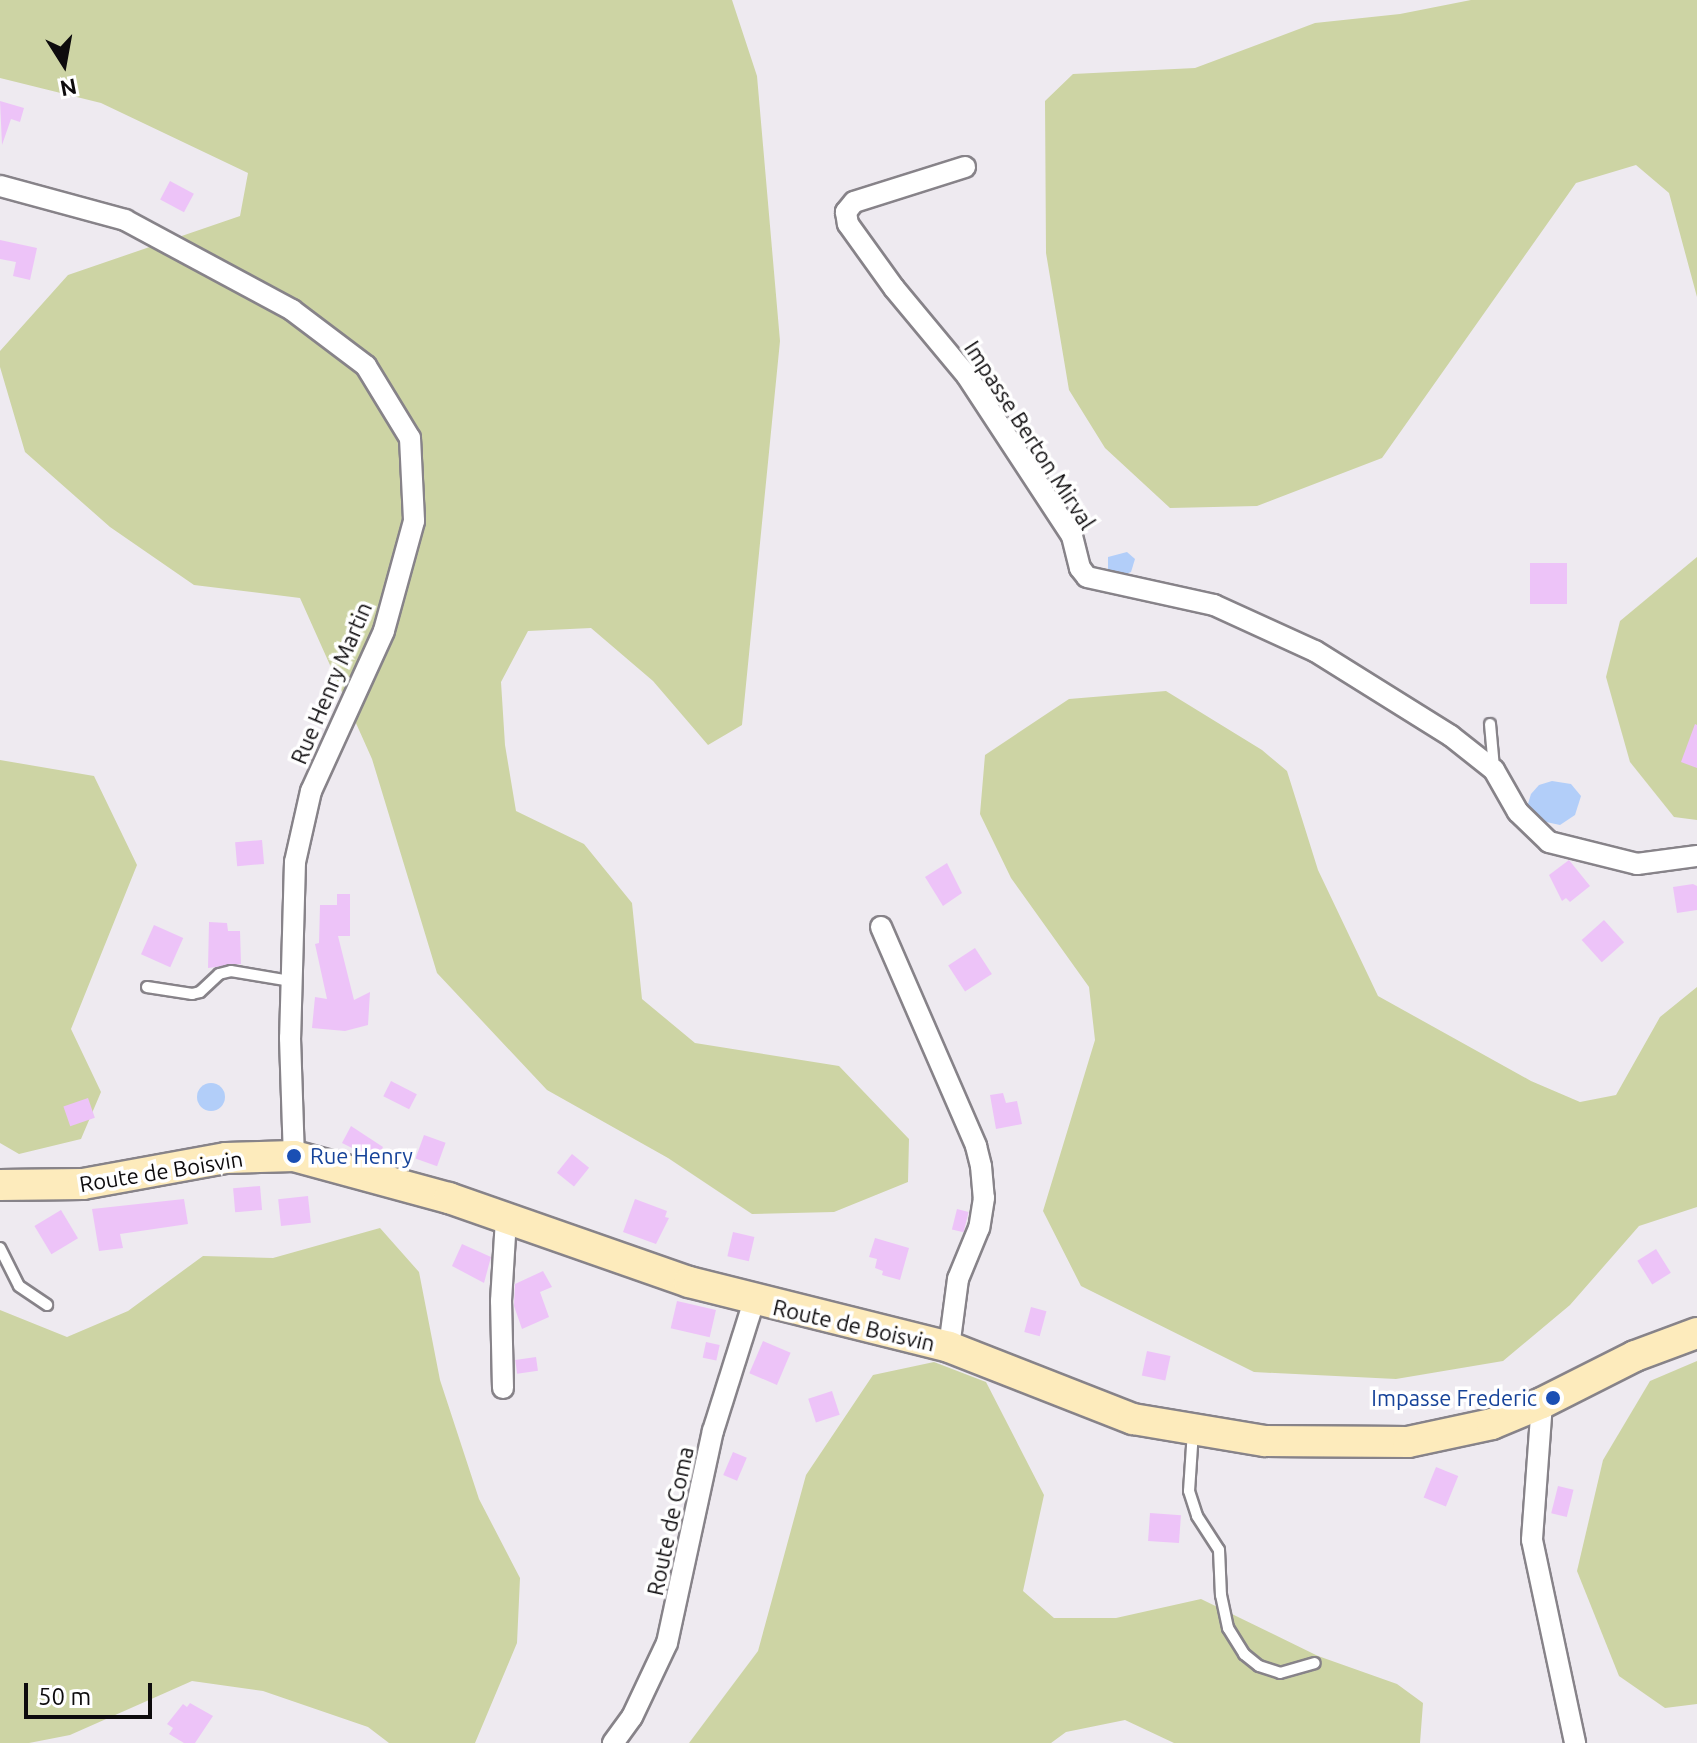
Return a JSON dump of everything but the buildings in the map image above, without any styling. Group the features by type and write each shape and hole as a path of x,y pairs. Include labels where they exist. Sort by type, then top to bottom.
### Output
{"main road":[{"name":"Route de Boisvin","path":"0,1185 83,1184 226,1158 294,1156 449,1198 506,1220 754,1301 949,1347 1133,1419 1265,1441 1408,1442 1492,1424 1542,1403 1635,1356 1697,1333"}],"street":[{"name":"Impasse Berton Mirval","path":"965,167 854,202 846,212 848,224 894,288 967,376 1072,536 1080,568 1087,577 1214,605 1315,651 1451,736 1494,770 1518,812 1549,842 1637,864 1697,856"},
{"name":"Rue Henry Martin","path":"0,186 125,220 292,310 366,366 410,438 414,521 384,631 311,791 295,862 291,981 294,1156"},
{"path":"881,927 976,1146 981,1166 984,1198 979,1228 958,1279 949,1347"},
{"path":"503,1388 501,1301 506,1220"},
{"name":"Route de Coma","path":"613,1743 632,1717 667,1643 713,1431 754,1301"},
{"path":"1542,1403 1532,1540 1575,1743"}],"lane":[{"path":"1490,724 1494,770"},
{"path":"147,987 192,994 200,992 219,974 231,971 291,981"},
{"path":"0,1248 19,1286 47,1305"},
{"path":"1193,1429 1189,1491 1197,1516 1219,1550 1221,1595 1228,1628 1244,1654 1259,1666 1280,1673 1315,1663"}],"green space":[{"path":"0,0 732,0 757,76 780,341 742,725 708,745 653,681 591,628 528,631 501,682 505,745 516,811 584,844 632,903 642,999 695,1043 839,1066 909,1139 908,1182 834,1212 752,1214 668,1158 547,1090 437,973 372,759 300,598 194,585 110,527 25,452 0,367 0,351 68,275 240,216 248,173 101,103 0,78"},
{"path":"1471,0 1697,0 1697,297 1669,193 1636,165 1576,183 1382,458 1257,506 1170,508 1105,448 1069,390 1046,253 1045,101 1073,74 1195,68 1315,23 1400,14"},
{"path":"1697,557 1697,820 1674,817 1630,762 1606,677 1620,621"},
{"path":"1166,691 1262,750 1287,771 1318,870 1378,996 1531,1081 1580,1102 1616,1095 1660,1017 1697,987 1697,1207 1639,1226 1570,1305 1503,1361 1396,1379 1254,1372 1081,1286 1043,1211 1095,1040 1089,987 1011,878 980,814 985,755 1069,699"},
{"path":"0,760 94,776 137,865 71,1029 101,1092 81,1139 19,1154 0,1143"},
{"path":"380,1228 419,1272 440,1380 479,1499 520,1578 517,1643 475,1743 389,1743 368,1727 263,1691 192,1681 70,1735 29,1743 0,1743 0,1310 67,1337 128,1311 203,1256 273,1258"},
{"path":"1697,1361 1697,1704 1665,1708 1619,1676 1577,1571 1603,1460 1650,1381"},
{"path":"934,1362 986,1382 1044,1495 1023,1591 1054,1618 1116,1618 1201,1599 1318,1656 1397,1684 1423,1703 1420,1743 1174,1743 1125,1720 1066,1732 1051,1743 689,1743 758,1651 806,1475 873,1375"}],"water":[{"path":"1127,552 1135,559 1131,572 1118,577 1108,570 1108,557"},
{"path":"1552,781 1571,784 1581,796 1575,815 1560,825 1537,820 1527,807 1531,794 1539,785"},
{"path":"211,1083 221,1087 225,1097 221,1107 211,1111 201,1107 197,1097 201,1087"}],"place":[{"name":"Rue Henry","path":"294,1156"},
{"name":"Impasse Frederic","path":"1553,1398"}]}
